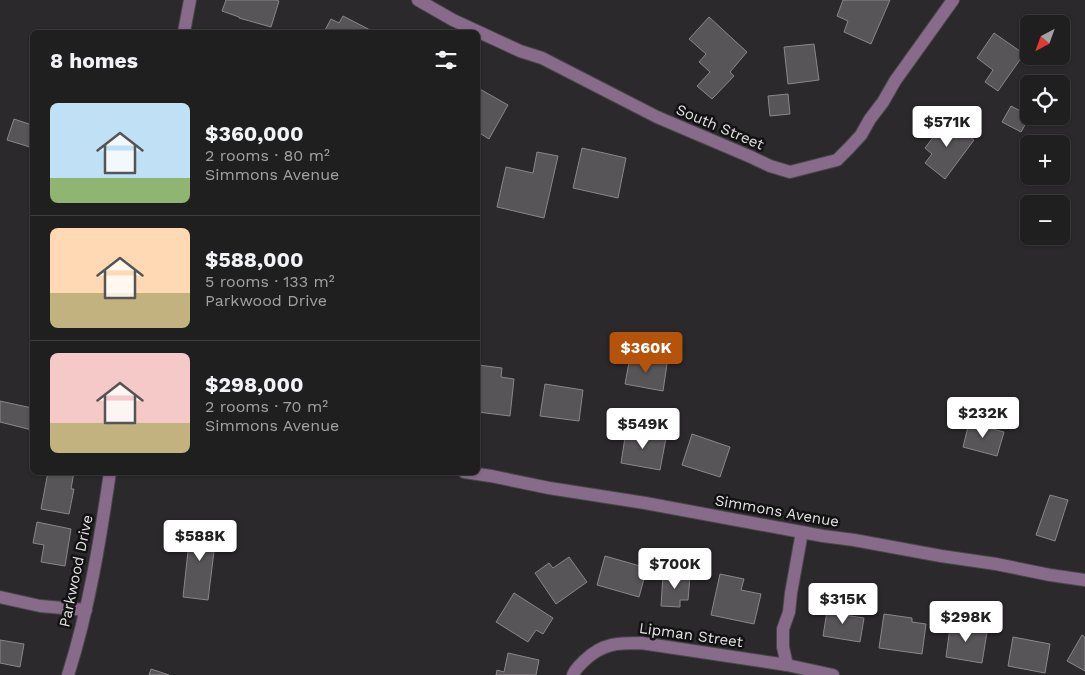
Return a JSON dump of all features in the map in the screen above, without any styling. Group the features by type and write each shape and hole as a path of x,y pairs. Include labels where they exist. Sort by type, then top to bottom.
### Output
{"street":[{"path":"184,30 190,0"},
{"name":"South Street","path":"418,0 475,30"},
{"name":"South Street","path":"480,32 520,51 542,58 657,117 770,166 790,172 837,160 849,148 861,135 895,82 953,0"},
{"name":"Simmons Avenue","path":"480,474 802,532 996,564 1050,576 1085,580"},
{"name":"Parkwood Drive","path":"68,675 86,610 99,546 110,475"},
{"path":"787,666 783,646 783,629 789,612 802,532"},
{"path":"0,598 40,606 86,610"},
{"name":"Lipman Street","path":"573,675 594,652 607,645 624,643 641,643 832,675"}],"building":[{"path":"226,0 279,1 271,27 222,11"},
{"path":"843,0 890,0 871,44 844,32 848,21 837,16"},
{"path":"343,16 370,30 325,30 331,19 339,23"},
{"path":"709,17 747,52 730,72 734,76 712,99 697,86 710,72 699,62 706,54 689,39"},
{"path":"994,33 1020,51 1020,60 998,91 985,82 993,70 977,58"},
{"path":"814,44 819,80 788,84 784,47"},
{"path":"480,89 508,105 489,139 480,133"},
{"path":"788,94 790,114 770,116 768,96"},
{"path":"1011,106 1020,111 1020,125 1025,125 1021,132 1002,122"},
{"path":"14,119 30,124 30,147 7,140"},
{"path":"947,119 974,140 945,179 925,163 932,154 925,148"},
{"path":"582,148 626,158 618,198 573,188"},
{"path":"537,152 558,156 544,218 497,207 506,167 533,173"},
{"path":"630,357 667,364 663,391 625,384"},
{"path":"480,365 502,368 501,377 514,379 510,416 480,412"},
{"path":"545,384 583,390 579,421 540,416"},
{"path":"0,401 30,408 30,430 0,422"},
{"path":"969,423 1004,432 997,456 963,447"},
{"path":"626,431 666,438 660,470 621,463"},
{"path":"692,434 730,447 720,477 682,465"},
{"path":"47,475 73,475 71,489 74,489 69,514 41,509"},
{"path":"1050,495 1068,500 1055,541 1036,535"},
{"path":"37,522 71,529 65,566 41,562 44,545 33,543"},
{"path":"191,524 217,527 208,600 183,597"},
{"path":"605,556 647,568 639,597 597,585"},
{"path":"569,557 587,582 556,604 535,573 549,563 553,568"},
{"path":"663,574 690,576 688,600 680,600 680,607 661,606"},
{"path":"720,574 744,579 741,590 761,594 754,624 711,615"},
{"path":"514,593 553,618 543,634 536,630 528,642 496,622"},
{"path":"828,605 845,608 844,615 864,618 860,642 823,636"},
{"path":"884,614 912,618 912,622 926,624 922,654 879,648"},
{"path":"951,620 968,622 967,629 987,632 982,663 946,657"},
{"path":"1082,635 1085,637 1085,671 1067,661"},
{"path":"1013,637 1050,644 1045,673 1008,666"},
{"path":"0,640 24,644 20,667 0,663"},
{"path":"508,653 539,660 536,675 496,675 497,670 504,672"},
{"path":"151,669 169,675 149,675"}]}
